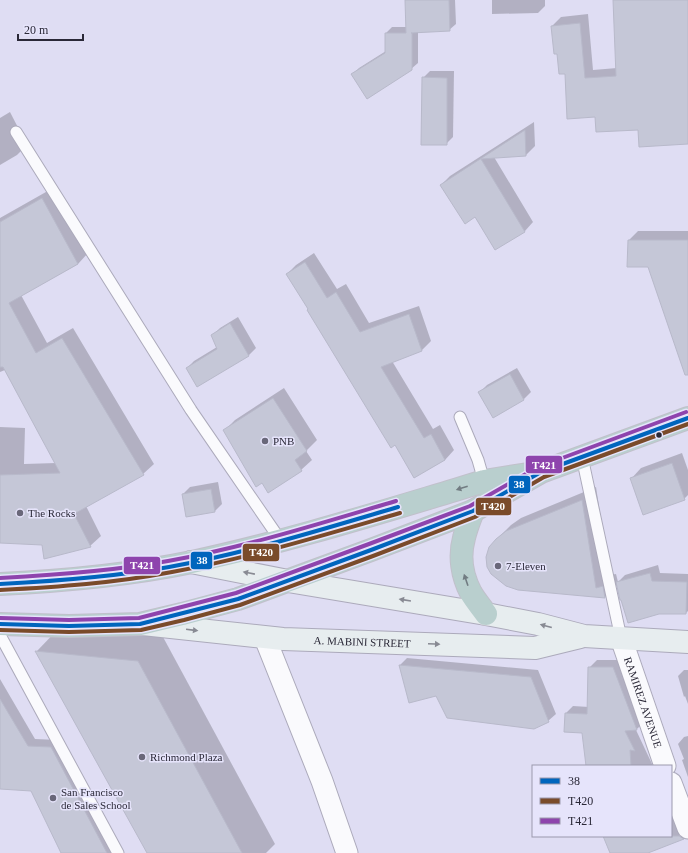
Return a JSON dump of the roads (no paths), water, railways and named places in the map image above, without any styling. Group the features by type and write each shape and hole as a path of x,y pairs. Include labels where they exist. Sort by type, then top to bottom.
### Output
{"highway":[{"path":"0,624 69,626 140,624 238,599 473,511 541,472 688,418"},
{"path":"0,584 33,583 116,575 191,562 281,541 484,481 541,472"},
{"path":"473,511 464,537 462,566 465,580 471,594 486,614"}],"main road":[{"name":"A. MABINI STREET","path":"191,562 288,581 486,614 538,624 584,636 688,642"},
{"name":"A. MABINI STREET","path":"140,624 291,640 535,648 584,636"}],"street":[{"path":"265,638 322,781 347,853"},
{"name":"RAMIREZ AVENUE","path":"621,638 665,765"},
{"path":"672,786 688,828"}],"lane":[{"path":"16,132 191,410 281,541"},
{"path":"460,417 478,460 484,481"},
{"path":"582,457 621,638"},
{"path":"0,635 118,853"}],"place":[{"name":"PNB","path":"265,441"},
{"name":"The Rocks","path":"20,513"},
{"name":"7-Eleven","path":"498,566"},
{"name":"Richmond Plaza","path":"142,757"},
{"name":"San Francisco de Sales School","path":"53,798"}]}
